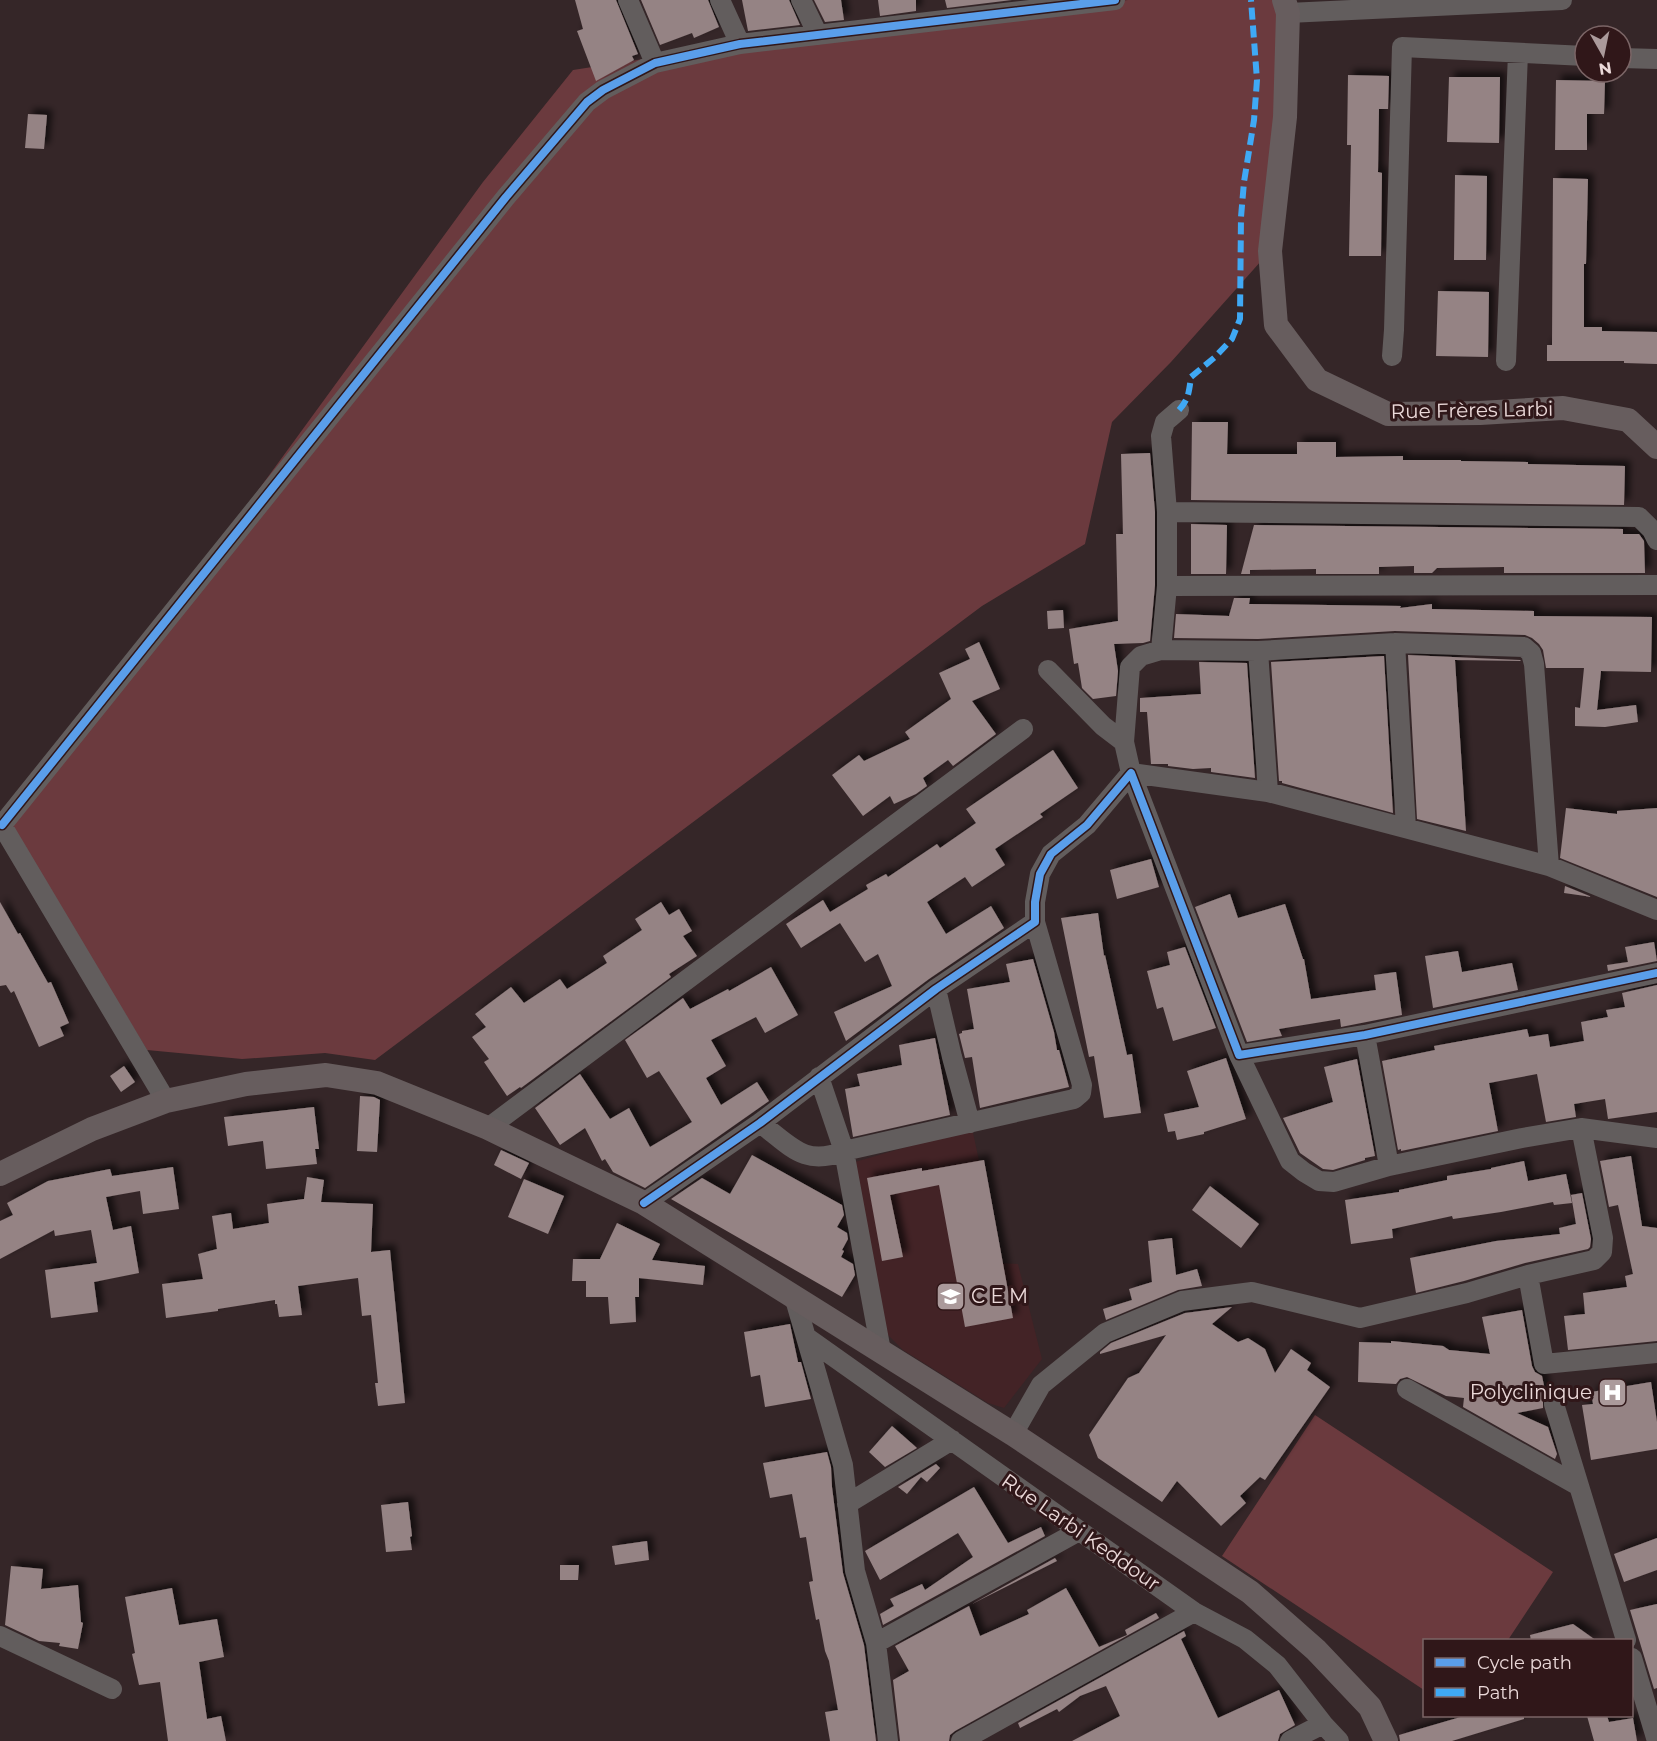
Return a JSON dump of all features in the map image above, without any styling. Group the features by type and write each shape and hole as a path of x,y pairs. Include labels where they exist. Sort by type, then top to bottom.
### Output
{"main road":[{"name":"Rue Frères Larbi","path":"1286,7 1285,117 1270,252 1276,325 1317,380 1388,414 1480,413 1563,408 1628,420 1657,447"},
{"path":"0,1174 92,1129 166,1101 246,1084 326,1075 376,1083 488,1128 644,1203 1013,1434 1250,1592 1317,1650 1370,1707 1386,1741"}],"street":[{"path":"628,0 655,63"},
{"path":"720,0 740,44"},
{"path":"801,0 818,36"},
{"path":"166,1101 1,823 506,197 587,102 603,90 655,63 740,44 1115,0"},
{"path":"1286,7 1562,0"},
{"path":"1392,356 1402,47 1573,55"},
{"path":"1506,360 1518,52"},
{"path":"1633,58 1657,59"},
{"path":"1161,650 1167,586 1167,512 1161,436 1165,422 1179,410"},
{"path":"1167,512 1639,517 1652,530 1657,540"},
{"path":"1167,586 1657,585"},
{"path":"1395,643 1406,828"},
{"path":"1549,866 1534,663 1531,653 1524,647 1395,643 1258,651 1161,650 1141,657 1130,667 1124,742 1131,773 1239,1055 1290,1161 1319,1181 1334,1182 1389,1166 1581,1128 1657,1138"},
{"path":"1258,651 1268,792"},
{"path":"1048,670 1103,726 1124,742"},
{"path":"488,1128 1023,729"},
{"path":"1131,773 1268,792 1549,866 1657,910"},
{"path":"760,1123 805,1156 820,1158 1074,1099 1081,1094 1082,1085 1035,922 1035,902 1040,874 1051,854 1087,825 1131,773"},
{"path":"644,1203 760,1123 936,989 1035,922"},
{"path":"1239,1055 1365,1035 1657,973"},
{"path":"936,989 970,1123"},
{"path":"1365,1035 1389,1166"},
{"path":"819,1077 844,1151 881,1351"},
{"path":"1013,1434 1041,1385 1105,1333 1182,1301 1252,1292 1360,1318 1594,1260 1602,1252 1603,1238 1581,1128"},
{"path":"1528,1275 1544,1364 1657,1353"},
{"path":"794,1296 843,1465 855,1571 876,1643 888,1741"},
{"name":"Rue Larbi Keddour","path":"806,1337 1194,1612 1245,1640 1277,1665 1339,1741"},
{"path":"1407,1389 1579,1486"},
{"path":"1554,1404 1625,1639"},
{"path":"848,1504 952,1440"},
{"path":"876,1643 1080,1531"},
{"path":"961,1741 1194,1612"},
{"path":"0,1636 112,1689"},
{"path":"1633,1661 1657,1741"},
{"path":"1290,1741 1323,1724"}],"shaded area":[{"path":"1128,0 1284,0 1270,251 1171,362 1112,422 1085,544 982,606 375,1060 325,1053 242,1059 147,1050 12,828 483,182 573,70 740,44"},
{"name":"C E M","path":"972,1128 1001,1263 1018,1264 1042,1359 1004,1408 988,1403 903,1350 882,1329 841,1166"},
{"path":"1315,1415 1553,1572 1509,1639 1423,1639 1423,1689 1222,1556"}],"building":[{"path":"575,0 616,0 638,54 632,56 634,60 596,81 577,31 583,29"},
{"path":"641,0 708,0 719,27 694,38 692,33 660,45"},
{"path":"742,0 789,0 800,25 748,31"},
{"path":"814,0 841,0 844,20 825,22"},
{"path":"878,0 916,0 916,11 880,16"},
{"path":"945,0 1012,0 947,8"},
{"path":"1348,75 1389,76 1388,109 1379,109 1378,172 1382,173 1381,256 1349,256 1351,145 1347,145"},
{"path":"1449,77 1500,77 1499,143 1447,142"},
{"path":"1556,80 1573,80 1573,84 1605,84 1604,114 1587,114 1587,150 1555,150"},
{"path":"28,114 47,115 44,149 25,148"},
{"path":"1455,175 1487,176 1486,260 1454,260"},
{"path":"1553,178 1588,179 1584,327 1602,327 1602,331 1657,332 1657,364 1624,363 1624,361 1547,361 1547,345 1552,345"},
{"path":"1438,291 1489,292 1488,357 1436,356"},
{"path":"1192,422 1228,422 1227,454 1297,454 1297,442 1336,442 1336,457 1403,456 1403,460 1625,466 1624,505 1191,500"},
{"path":"1150,453 1155,512 1155,585 1150,641 1114,644 1118,671 1116,696 1093,699 1082,688 1078,663 1074,664 1069,629 1118,621 1116,534 1123,534 1121,454"},
{"path":"1191,524 1227,525 1226,574 1191,574"},
{"path":"1254,525 1623,529 1623,534 1639,534 1644,541 1645,573 1504,573 1504,567 1437,568 1432,573 1414,573 1414,566 1379,567 1379,574 1316,574 1316,569 1250,570 1250,574 1241,574"},
{"path":"1234,598 1250,598 1249,604 1401,606 1400,608 1432,604 1432,609 1534,611 1534,616 1652,617 1651,672 1601,671 1597,710 1636,705 1638,722 1605,727 1575,726 1575,707 1580,708 1584,668 1546,668 1543,650 1532,638 1525,635 1395,631 1258,639 1174,638 1176,614 1229,616"},
{"path":"1063,610 1064,628 1048,629 1047,611"},
{"path":"979,642 1000,689 972,701 996,734 953,766 948,760 923,778 927,786 916,794 894,804 890,796 863,816 832,775 859,755 864,761 910,739 905,732 951,699 939,673 970,659 965,649"},
{"path":"1408,655 1521,661 1455,660 1466,831 1417,819"},
{"path":"1384,656 1393,813 1279,781 1271,662"},
{"path":"1199,662 1247,663 1255,778 1211,772 1211,768 1193,769 1168,766 1168,764 1151,764 1147,712 1140,712 1140,698 1201,694"},
{"path":"1053,750 1078,788 1040,814 1043,817 995,849 1005,865 972,887 965,877 927,902 946,934 991,906 1004,928 929,979 846,1041 834,1012 892,986 878,954 865,962 840,923 801,948 786,924 823,900 830,912 868,889 866,885 886,874 888,877 937,844 940,848 976,823 966,809"},
{"path":"1566,808 1617,814 1617,811 1657,808 1657,897 1560,858"},
{"path":"1151,859 1159,887 1117,899 1110,870"},
{"path":"1565,886 1592,897 1564,893"},
{"path":"1230,894 1238,918 1285,904 1304,959 1311,999 1376,990 1374,975 1396,972 1402,1015 1341,1027 1340,1019 1279,1029 1282,1036 1247,1042 1195,907"},
{"path":"0,902 48,983 51,982 69,1023 60,1027 64,1036 39,1047 14,991 11,993 6,985 0,986"},
{"path":"661,902 669,915 679,909 692,931 683,936 697,956 669,974 671,977 507,1096 484,1062 489,1059 472,1037 486,1027 475,1014 511,987 524,1003 560,979 567,989 607,963 603,956 642,930 635,919"},
{"path":"1098,913 1104,956 1127,1055 1132,1054 1141,1113 1104,1118 1094,1056 1089,1057 1061,918"},
{"path":"1654,942 1657,961 1608,971 1607,965 1628,962 1625,947"},
{"path":"1185,947 1216,1028 1173,1041 1163,1007 1157,1009 1147,971 1170,965 1167,952"},
{"path":"1458,951 1462,972 1512,963 1518,990 1433,1008 1425,956"},
{"path":"1033,959 1069,1087 980,1108 972,1057 965,1058 959,1034 962,1031 974,1029 967,989 1010,982 1006,964"},
{"path":"771,967 798,1015 765,1033 756,1017 711,1040 726,1066 706,1078 721,1105 757,1082 769,1101 645,1188 613,1172 605,1159 602,1161 585,1128 560,1145 535,1108 580,1074 610,1119 629,1108 650,1147 692,1122 659,1071 647,1078 625,1040 683,998 690,1009 728,989 729,991"},
{"path":"1657,985 1657,1112 1608,1119 1605,1099 1574,1104 1576,1117 1546,1122 1537,1074 1489,1083 1498,1131 1398,1150 1382,1061 1435,1050 1434,1046 1527,1029 1529,1037 1548,1034 1550,1047 1584,1041 1581,1022 1608,1017 1606,1010 1625,1007 1622,993"},
{"path":"935,1038 950,1115 853,1137 845,1089 860,1086 857,1074 902,1065 899,1045"},
{"path":"1226,1058 1246,1119 1204,1132 1204,1134 1177,1140 1175,1131 1168,1132 1164,1114 1199,1107 1187,1071"},
{"path":"1357,1059 1375,1156 1333,1170 1323,1169 1300,1153 1283,1118 1333,1102 1324,1067"},
{"path":"124,1066 135,1082 121,1092 110,1076"},
{"path":"360,1096 380,1100 377,1152 357,1151"},
{"path":"314,1107 319,1149 315,1149 317,1164 266,1169 263,1141 228,1146 224,1117"},
{"path":"501,1150 529,1163 521,1179 494,1165"},
{"path":"752,1155 842,1205 844,1215 837,1227 847,1233 848,1239 841,1257 853,1264 855,1275 842,1297 671,1199 702,1178 730,1194"},
{"path":"1631,1156 1642,1226 1657,1228 1657,1341 1568,1350 1564,1316 1585,1314 1583,1293 1627,1287 1625,1276 1633,1274 1618,1205 1609,1207 1600,1161"},
{"path":"984,1160 1013,1318 965,1327 939,1185 890,1195 903,1257 882,1261 867,1178"},
{"path":"1524,1161 1528,1181 1566,1174 1572,1203 1554,1205 1553,1202 1453,1219 1452,1216 1392,1229 1393,1238 1351,1244 1345,1200 1399,1192 1399,1190 1447,1180 1447,1176"},
{"path":"173,1167 179,1209 143,1214 140,1191 106,1197 113,1230 131,1226 139,1273 94,1282 98,1312 51,1318 45,1270 97,1263 91,1230 55,1236 54,1230 0,1259 0,1221 13,1215 7,1203 48,1181 110,1169 112,1176"},
{"path":"307,1177 324,1180 321,1202 373,1204 371,1252 390,1250 405,1403 378,1406 371,1315 362,1316 358,1278 298,1286 302,1315 279,1317 275,1300 166,1318 162,1284 203,1279 198,1254 217,1249 212,1216 231,1213 233,1229 269,1223 267,1204 304,1199"},
{"path":"524,1179 564,1196 548,1234 508,1217"},
{"path":"1210,1186 1259,1224 1241,1248 1192,1210"},
{"path":"1582,1193 1591,1239 1588,1249 1525,1263 1416,1293 1410,1258 1496,1241 1560,1234 1559,1228 1576,1224 1571,1195"},
{"path":"617,1223 660,1244 652,1260 705,1266 703,1285 639,1278 639,1297 635,1297 636,1322 610,1324 608,1297 586,1297 586,1281 572,1281 573,1259 600,1259"},
{"path":"1172,1238 1176,1275 1197,1269 1202,1286 1178,1290 1106,1320 1103,1309 1132,1300 1129,1289 1152,1282 1148,1241"},
{"path":"1232,1307 1212,1324 1238,1342 1248,1338 1265,1349 1275,1373 1291,1349 1311,1363 1307,1370 1330,1387 1265,1480 1260,1477 1240,1496 1246,1503 1221,1526 1177,1481 1162,1502 1098,1458 1089,1435 1128,1378 1139,1373 1166,1335 1100,1354 1100,1352 1111,1343 1185,1313"},
{"path":"1522,1310 1532,1366 1535,1372 1542,1376 1546,1395 1543,1408 1517,1413 1548,1427 1557,1454 1555,1459 1463,1407 1464,1398 1446,1396 1407,1377 1400,1379 1396,1384 1358,1382 1359,1342 1391,1343 1391,1341 1443,1346 1449,1350 1490,1354 1482,1317"},
{"path":"790,1324 798,1362 801,1362 811,1399 765,1407 760,1375 751,1377 744,1332"},
{"path":"1651,1382 1657,1422 1657,1449 1591,1460 1582,1405 1593,1404 1591,1392"},
{"path":"892,1426 917,1448 885,1467 869,1452"},
{"path":"827,1452 831,1467 843,1573 864,1645 876,1741 830,1741 825,1712 838,1710 819,1619 816,1620 809,1582 813,1581 806,1537 800,1538 792,1494 770,1498 763,1463"},
{"path":"936,1464 940,1468 927,1482 921,1477 907,1494 898,1487"},
{"path":"974,1487 1008,1543 1041,1527 1045,1536 883,1625 880,1614 894,1606 890,1599 922,1584 925,1590 973,1557 958,1533 880,1580 865,1551"},
{"path":"408,1502 412,1550 386,1552 381,1505"},
{"path":"1657,1538 1657,1570 1624,1582 1614,1554"},
{"path":"647,1541 649,1560 615,1565 612,1546"},
{"path":"1055,1558 1057,1561 972,1604"},
{"path":"560,1565 579,1565 578,1580 560,1580"},
{"path":"11,1566 43,1569 41,1589 78,1585 81,1622 83,1623 78,1649 59,1646 60,1643 39,1641 5,1625"},
{"path":"172,1588 179,1625 217,1619 224,1657 199,1662 207,1719 221,1716 226,1741 168,1741 160,1682 139,1685 132,1654 135,1653 125,1597"},
{"path":"1066,1588 1099,1647 1127,1635 1125,1630 1156,1613 1159,1618 955,1731 950,1735 949,1741 900,1741 893,1680 909,1671 895,1646 969,1606 980,1636 1029,1614 1027,1610"},
{"path":"1657,1604 1657,1688 1654,1689 1630,1610"},
{"path":"1573,1624 1594,1639 1531,1639 1530,1635"},
{"path":"1184,1631 1186,1636 1181,1639 1218,1718 1279,1690 1295,1725 1280,1734 1278,1741 1072,1741 1120,1716 1106,1686 1080,1696 1059,1712 1057,1709 1020,1728 1018,1723"},
{"path":"1461,1717 1524,1717 1524,1719 1452,1741 1400,1741 1399,1735"},
{"path":"1587,1717 1607,1717 1609,1722 1633,1718 1637,1741 1594,1741"}],"marked path":[{"path":"1179,410 1187,398 1191,377 1232,339 1240,319 1241,217 1257,80 1251,0"}],"cycle path":[{"path":"2,825 506,197 587,102 603,90 655,63 740,44 1115,0"},
{"path":"644,1203 760,1123 936,989 1035,922 1035,902 1040,874 1051,854 1087,825 1131,773 1239,1055 1365,1035 1657,973"}],"place":[{"name":"C E M","path":"950,1296"},
{"name":"Polyclinique","path":"1613,1392"}]}
